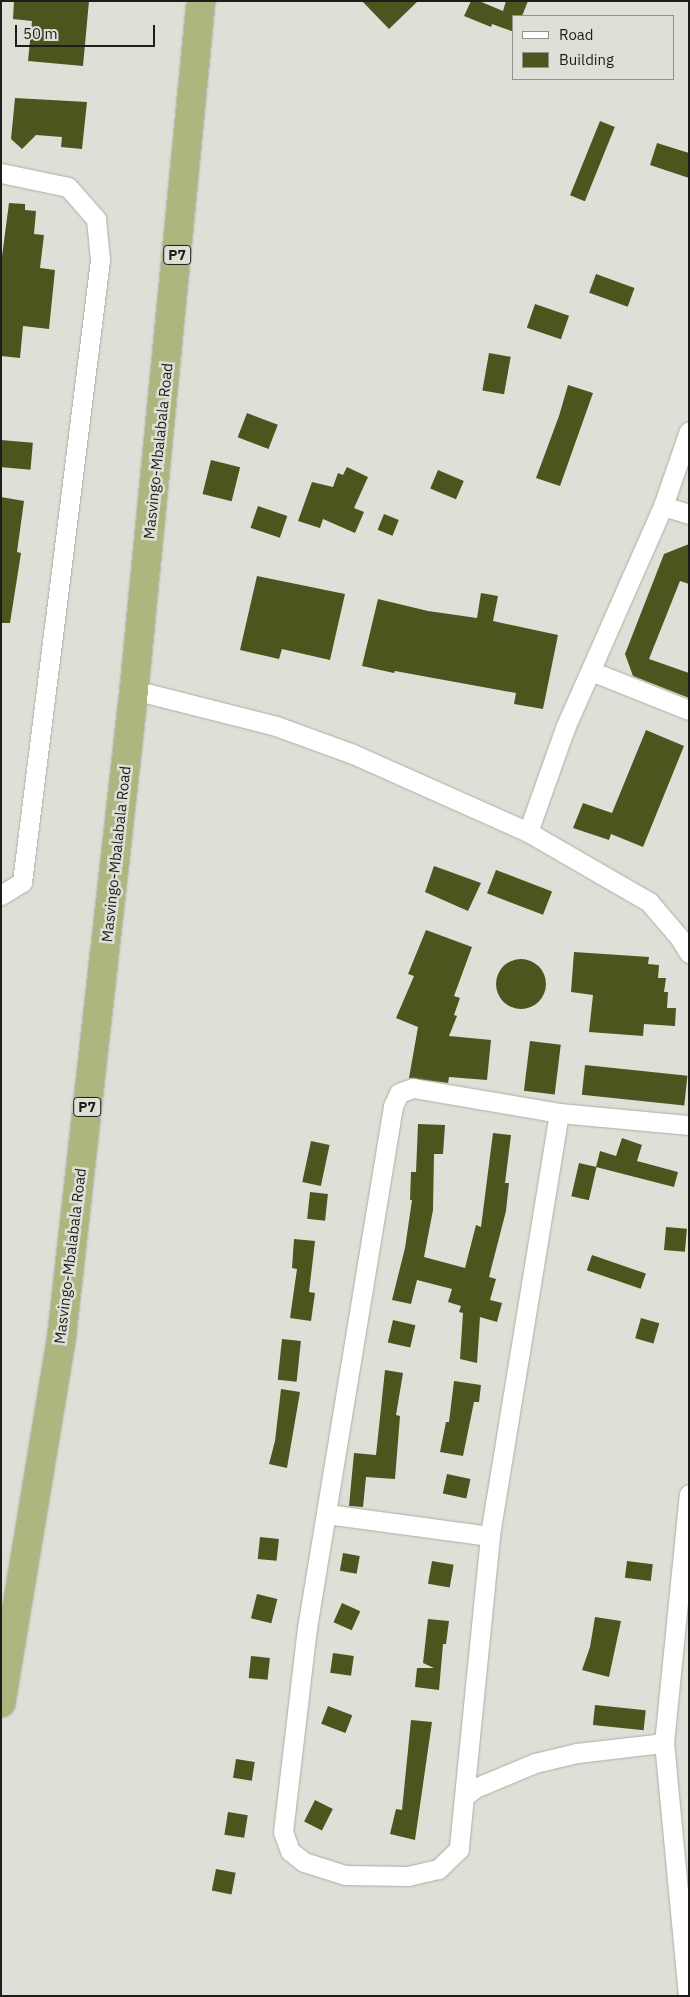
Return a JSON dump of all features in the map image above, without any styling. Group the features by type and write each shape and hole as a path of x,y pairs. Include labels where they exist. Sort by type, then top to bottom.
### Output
{"highway":[{"name":"Masvingo-Mbalabala Road","path":"1,1703 62,1333 134,690 201,1"}],"street":[{"path":"1,173 68,187 96,219 100,260 22,882 1,895"},
{"path":"528,832 565,728 663,506 689,431"},
{"path":"663,506 689,514"},
{"path":"591,671 689,710"},
{"path":"134,690 276,726 344,750 528,832 648,902 679,937 689,953"},
{"path":"559,1113 490,1536 459,1849 438,1870 408,1876 345,1875 304,1862 290,1851 283,1832 307,1628 393,1106 400,1093 413,1088 559,1113 689,1125"},
{"path":"688,1996 664,1743 689,1494"},
{"path":"327,1514 490,1536"},
{"path":"465,1796 475,1788 535,1764 577,1753 664,1743"}],"building":[{"path":"14,1 89,1 83,66 28,61 32,21 13,19"},
{"path":"362,1 418,1 389,29"},
{"path":"471,1 479,1 503,11 506,1 528,1 522,15 512,15 512,31 492,24 491,27 464,16"},
{"path":"15,98 87,102 82,149 61,147 62,137 36,135 22,149 11,139"},
{"path":"600,121 615,127 585,201 570,195"},
{"path":"657,143 689,153 689,178 650,165"},
{"path":"9,203 25,204 25,210 36,211 34,234 44,235 40,268 55,270 49,329 23,326 20,358 1,356 1,264"},
{"path":"596,274 635,288 628,307 589,293"},
{"path":"535,304 569,316 561,339 527,328"},
{"path":"489,353 511,357 504,394 482,390"},
{"path":"568,385 593,393 560,486 536,478 559,416"},
{"path":"247,413 278,425 268,449 238,437"},
{"path":"1,440 33,443 31,470 1,467"},
{"path":"211,460 240,467 232,501 203,494"},
{"path":"347,467 368,477 354,508 364,512 355,533 323,519 320,528 298,521 312,482 333,487 338,473 343,475"},
{"path":"438,470 464,481 456,499 430,488"},
{"path":"1,497 24,501 17,552 21,553 10,623 1,623"},
{"path":"258,506 287,516 280,538 251,528"},
{"path":"384,514 399,520 392,536 378,530"},
{"path":"689,544 689,584 680,581 649,659 689,673 689,698 633,676 625,654 664,554"},
{"path":"257,576 345,594 330,660 282,649 279,659 240,650"},
{"path":"481,593 498,596 493,621 558,635 543,709 514,704 516,693 362,666 378,599 428,611 477,618"},
{"path":"646,730 684,746 643,847 611,834 609,840 573,828 583,803 612,813"},
{"path":"434,866 481,883 468,911 425,892"},
{"path":"496,870 552,892 543,915 487,893"},
{"path":"426,930 472,947 454,996 460,998 454,1015 457,1016 449,1036 491,1040 487,1080 449,1077 448,1083 409,1078 418,1027 396,1018 414,976 408,974"},
{"path":"574,952 649,957 648,964 659,965 658,978 666,978 664,992 668,992 667,1008 676,1008 675,1026 644,1024 643,1036 589,1032 593,995 571,992"},
{"path":"516,959 526,959 539,966 546,979 546,989 539,1002 526,1009 516,1009 507,1005 500,998 496,989 496,979 500,970 507,963"},
{"path":"530,1041 561,1045 555,1094 524,1091"},
{"path":"585,1065 687,1076 684,1106 582,1095"},
{"path":"418,1124 445,1125 443,1154 434,1154 433,1210 424,1257 465,1268 476,1225 481,1227 493,1133 511,1135 505,1183 509,1183 506,1211 489,1277 496,1279 490,1300 502,1303 497,1322 480,1317 477,1363 460,1359 463,1313 459,1312 461,1306 448,1302 452,1289 417,1280 411,1304 392,1300 405,1248 412,1200 410,1200 411,1172 416,1172"},
{"path":"622,1138 642,1145 637,1161 678,1172 674,1187 596,1167 600,1151 616,1156"},
{"path":"311,1141 330,1145 321,1186 302,1182"},
{"path":"579,1163 597,1167 589,1200 571,1196"},
{"path":"310,1192 328,1194 325,1221 307,1219"},
{"path":"666,1227 687,1229 685,1252 664,1250"},
{"path":"294,1239 315,1241 309,1292 315,1293 311,1321 290,1318 297,1269 292,1268"},
{"path":"592,1255 646,1274 641,1289 587,1270"},
{"path":"641,1318 659,1323 653,1343 635,1338"},
{"path":"393,1320 415,1325 410,1348 388,1342"},
{"path":"282,1339 301,1341 297,1382 278,1380"},
{"path":"385,1370 403,1373 396,1415 400,1416 395,1479 366,1477 363,1507 349,1506 354,1453 376,1455"},
{"path":"454,1381 481,1385 479,1402 474,1402 463,1456 440,1452 446,1422 449,1422"},
{"path":"281,1389 300,1392 287,1468 269,1464 275,1441"},
{"path":"447,1474 470,1479 466,1499 443,1494"},
{"path":"260,1537 279,1539 277,1561 258,1559"},
{"path":"343,1553 360,1556 357,1574 340,1571"},
{"path":"432,1561 454,1565 450,1587 428,1584"},
{"path":"627,1561 653,1564 651,1581 625,1578"},
{"path":"257,1594 277,1599 271,1623 251,1618"},
{"path":"342,1603 360,1611 352,1630 333,1622"},
{"path":"595,1617 621,1621 609,1677 582,1670 590,1647"},
{"path":"428,1619 449,1621 446,1644 443,1644 439,1690 415,1687 417,1668 434,1668 423,1663"},
{"path":"333,1653 354,1656 351,1676 330,1673"},
{"path":"251,1656 270,1658 268,1680 249,1678"},
{"path":"595,1705 646,1710 644,1730 593,1725"},
{"path":"328,1706 352,1715 345,1733 321,1724"},
{"path":"411,1720 432,1722 415,1840 390,1834 396,1809 402,1810"},
{"path":"236,1759 255,1762 252,1781 233,1778"},
{"path":"315,1800 333,1809 322,1830 304,1821"},
{"path":"228,1812 248,1815 244,1838 224,1835"},
{"path":"216,1869 236,1873 231,1894 212,1891"}]}
